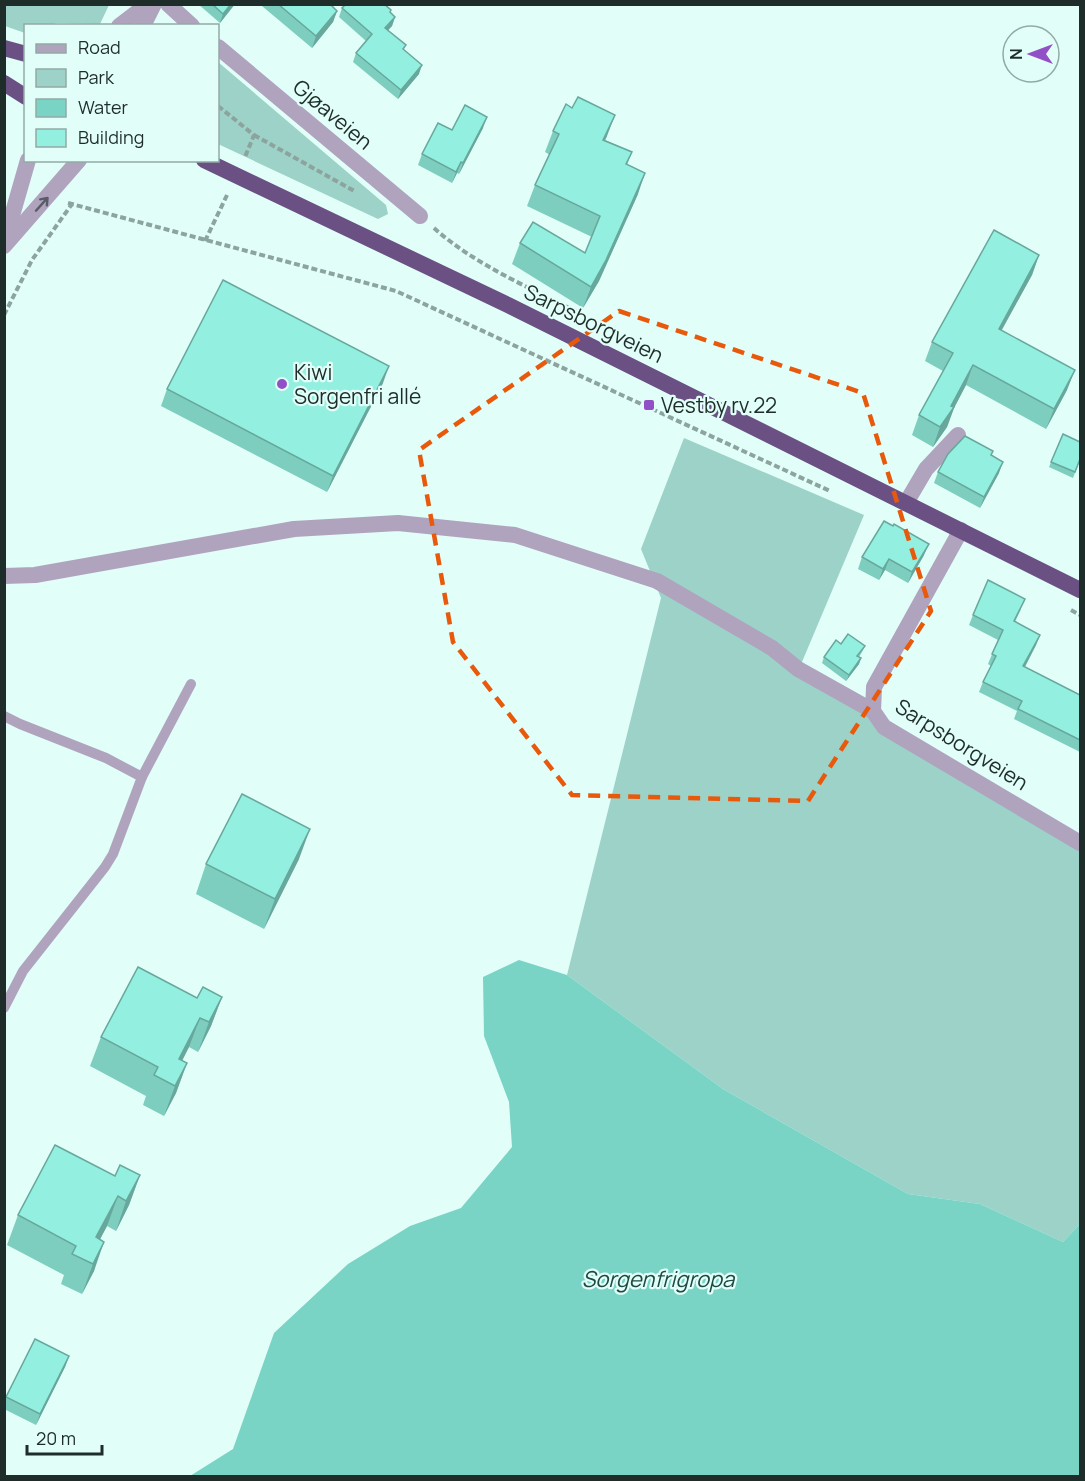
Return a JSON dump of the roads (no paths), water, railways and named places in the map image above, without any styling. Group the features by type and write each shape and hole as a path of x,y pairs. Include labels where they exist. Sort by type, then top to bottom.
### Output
{"highway":[{"path":"4,48 24,53"},
{"path":"4,83 24,96"},
{"name":"Sarpsborgveien","path":"205,162 508,305 1080,590"}],"street":[{"path":"122,24 148,4"},
{"path":"144,24 154,4"},
{"path":"168,4 190,24"},
{"name":"Gjøaveien","path":"219,48 420,216"},
{"path":"4,242 27,162"},
{"path":"4,246 77,162"},
{"path":"906,503 926,469 958,435"},
{"path":"4,576 35,575 294,529 398,523 514,536 657,581 772,648 798,669 873,711"},
{"name":"Sarpsborgveien","path":"961,531 874,687 873,711 884,727 1080,843"}],"lane":[{"path":"4,1008 23,971 113,854 142,777 191,684"},
{"path":"4,716 106,758 142,777"}],"water":[{"name":"Sorgenfrigropa","path":"519,960 567,975 723,1089 908,1194 980,1204 1063,1242 1080,1224 1080,1476 190,1476 233,1449 274,1333 348,1264 410,1226 461,1208 512,1147 509,1102 484,1036 483,977"}],"place":[{"name":"Kiwi Sorgenfri allé","path":"282,384"},
{"name":"Vestby rv.22","path":"649,405"}]}
